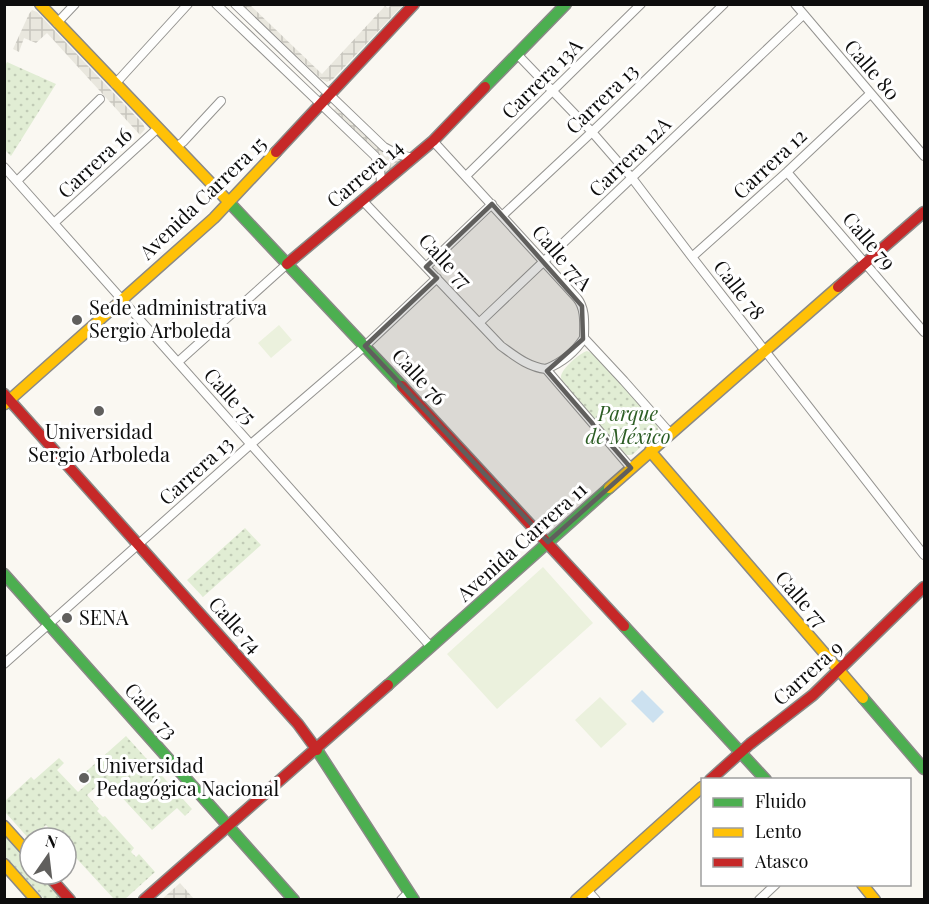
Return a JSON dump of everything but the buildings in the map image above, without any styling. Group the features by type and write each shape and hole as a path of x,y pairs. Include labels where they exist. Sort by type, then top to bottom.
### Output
{"main road":[{"name":"Calle 76","path":"40,4 365,346 764,778"},
{"name":"Avenida Carrera 15","path":"6,399 123,300 229,203 414,4"},
{"name":"Carrera 14","path":"287,264 433,141 566,4"},
{"name":"Avenida Carrera 11","path":"144,900 670,433 924,213"},
{"name":"Calle 74","path":"6,399 298,724 408,897"},
{"name":"Calle 77","path":"650,451 924,770"},
{"name":"Calle 73","path":"4,574 294,900"},
{"name":"Carrera 9","path":"712,778 741,752 806,702 924,587"},
{"path":"576,900 701,788"},
{"path":"4,826 18,842"},
{"path":"4,864 36,900"},
{"path":"58,886 70,900"},
{"path":"863,886 875,900"}],"street":[{"path":"57,23 75,4"},
{"path":"115,84 188,4"},
{"path":"216,4 375,156 380,167 381,184"},
{"path":"235,4 384,147 397,154 413,158"},
{"name":"Carrera 13A","path":"466,176 640,4"},
{"name":"Carrera 13","path":"502,216 724,4"},
{"name":"Calle 80","path":"795,4 924,156"},
{"name":"Carrera 12A","path":"479,323 803,15"},
{"name":"Calle 78","path":"517,54 592,132 632,178 924,555"},
{"name":"Carrera 12","path":"692,257 870,94"},
{"path":"17,181 100,99"},
{"path":"176,147 221,100"},
{"name":"Carrera 16","path":"54,223 158,128"},
{"name":"Calle 77A","path":"433,141 580,302 585,320 584,338"},
{"name":"Calle 75","path":"4,167 431,647"},
{"name":"Calle 79","path":"787,172 924,332"},
{"name":"Calle 77","path":"362,200 501,346 521,361 546,369 631,468"},
{"path":"426,267 492,204"},
{"name":"Carrera 14","path":"178,362 287,264"},
{"name":"Carrera 13","path":"4,663 365,346 437,278"},
{"path":"546,369 565,358 584,338 670,433"},
{"path":"759,900 775,886"},
{"path":"587,890 596,900"}],"highlighted area":[{"path":"492,204 582,306 583,339 547,371 631,468 548,542 365,346 437,278 426,267"}],"green space":[{"path":"7,62 56,84 11,156 4,149 4,68"},
{"path":"279,325 292,340 271,358 258,343"},
{"name":"Parque de México","path":"587,351 594,354 657,424 657,432 632,455 623,453 561,379 567,366"},
{"path":"245,528 261,545 203,597 187,580"},
{"path":"543,567 593,623 497,709 447,654"},
{"path":"600,697 627,724 601,748 575,720"},
{"path":"126,736 192,809 185,816 177,808 152,830 105,779 87,795 99,809 97,811 103,817 105,816 134,848 131,852 136,857 139,854 155,872 125,899 114,899 78,860 78,826 18,827 5,812 5,801 31,777 34,780 59,758 64,763 57,770 78,792 87,784 80,777"},
{"path":"5,836 18,851 18,870 5,856"},
{"path":"32,886 50,886 62,899 44,899"}],"shaded area":[{"path":"243,5 250,5 322,74 385,6 388,8 391,5 403,5 333,79 327,82 321,79"},
{"path":"32,10 37,12 143,124 145,129 140,135 47,33 36,43 24,38 19,52 13,49"},
{"path":"338,106 380,146 406,158 382,179 375,151 334,110"},
{"path":"180,883 194,899 162,899 169,893"}],"water":[{"path":"642,690 664,712 653,723 631,701"}],"traffic: fast":[{"path":"485,87 566,4"},
{"path":"226,199 402,386"},
{"path":"388,685 609,488"},
{"path":"4,574 294,900"},
{"path":"624,626 764,778"},
{"path":"863,698 924,769"},
{"path":"317,750 414,900"}],"traffic: slow":[{"path":"40,4 226,199"},
{"path":"5,404 214,218 276,152"},
{"path":"609,488 838,287"},
{"path":"650,451 863,698"},
{"path":"576,900 701,788"},
{"path":"4,826 18,842"},
{"path":"4,864 36,900"},
{"path":"864,886 875,900"}],"traffic: jam":[{"path":"276,152 414,4"},
{"path":"287,264 433,141 485,87"},
{"path":"838,287 924,212"},
{"path":"402,386 624,626"},
{"path":"4,394 298,724 317,750"},
{"path":"712,778 750,744 813,695 924,587"},
{"path":"144,900 388,685"},
{"path":"58,886 70,900"}],"place":[{"name":"Sede administrativa Sergio Arboleda","path":"77,320"},
{"name":"Universidad Sergio Arboleda","path":"99,411"},
{"name":"SENA","path":"67,618"},
{"name":"Universidad Pedagógica Nacional","path":"84,778"}]}
